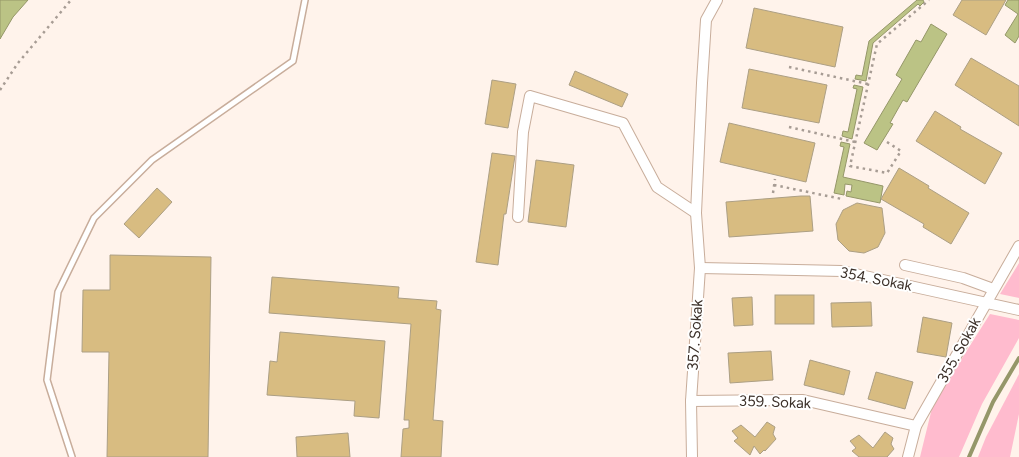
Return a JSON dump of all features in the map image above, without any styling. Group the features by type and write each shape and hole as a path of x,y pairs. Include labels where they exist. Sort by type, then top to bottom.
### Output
{"street":[{"name":"357. Sokak","path":"692,457 691,401 700,268 696,213 706,20 717,0"},
{"path":"518,216 523,132 530,96 623,123 657,187 696,213"},
{"name":"355. Sokak","path":"908,457 916,426 1019,246"},
{"path":"904,265 963,278 993,289"},
{"name":"354. Sokak","path":"700,268 842,270 1019,310"},
{"name":"359. Sokak","path":"691,401 803,400 916,426"}],"lane":[{"path":"72,457 47,380 58,292 94,218 152,160 293,61 305,0"}],"path":[{"path":"0,90 18,63 71,0"},
{"path":"888,142 901,151 887,173 850,166 877,44 929,0"},
{"path":"789,67 868,84"},
{"path":"789,127 855,142"},
{"path":"773,193 775,179"},
{"path":"774,185 842,199"}],"shaded area":[{"path":"0,0 28,0 13,17 0,39"},
{"path":"917,0 923,0 924,2 920,6 918,4 873,43 866,81 855,79 856,75 862,76 869,41"},
{"path":"1008,0 1019,0 1019,36 1015,43 1005,35 1018,14 1005,5"},
{"path":"931,24 947,34 907,102 903,100 890,123 893,124 877,150 864,143 902,79 896,75 916,40 921,42"},
{"path":"854,85 863,87 852,139 842,136 843,131 848,132 857,89 853,88"},
{"path":"841,142 850,144 843,177 883,186 880,203 846,196 847,191 851,192 852,185 845,184 844,195 834,193 844,147 840,146"},
{"path":"1019,263 1019,298 1000,294"},
{"path":"990,314 1019,320 1019,338 982,404 959,457 920,457 933,404"},
{"path":"1019,374 1019,414 1010,457 978,457 986,437"}],"building":[{"path":"962,0 1006,0 986,35 953,15"},
{"path":"754,8 843,27 835,67 746,48"},
{"path":"971,58 1019,86 1019,126 955,85"},
{"path":"749,69 827,85 819,123 742,108"},
{"path":"575,71 628,94 622,107 569,85"},
{"path":"492,80 516,84 508,128 485,124"},
{"path":"935,111 961,127 960,129 1002,153 985,184 916,141"},
{"path":"729,123 815,143 806,182 720,162"},
{"path":"492,153 515,156 506,214 504,214 498,265 476,262"},
{"path":"536,160 574,165 566,227 528,222"},
{"path":"899,168 969,213 951,244 923,227 924,224 881,199"},
{"path":"157,188 172,202 139,238 124,224"},
{"path":"810,196 813,231 729,237 726,202"},
{"path":"857,203 882,208 885,233 878,247 864,253 849,251 838,240 836,224 843,210"},
{"path":"110,255 211,257 208,457 107,457 109,352 82,352 83,290 110,290"},
{"path":"272,277 399,287 398,298 437,301 436,309 441,310 433,420 443,421 441,457 401,457 403,429 409,428 409,420 404,420 411,324 269,313"},
{"path":"775,295 814,295 814,324 775,324"},
{"path":"752,297 753,325 734,326 732,298"},
{"path":"871,302 872,326 832,327 831,303"},
{"path":"923,317 952,323 946,357 917,352"},
{"path":"280,332 385,341 379,418 354,416 355,401 267,395 270,361 277,362"},
{"path":"771,351 773,380 730,383 728,353"},
{"path":"810,360 850,371 844,395 804,385"},
{"path":"876,372 913,382 905,409 868,399"},
{"path":"767,422 775,427 773,434 776,439 760,454 754,446 750,455 734,441 738,438 732,431 741,425 755,437"},
{"path":"885,432 893,438 891,444 894,449 887,457 859,457 852,451 856,448 850,441 859,435 873,448"},
{"path":"348,433 350,457 297,457 296,437"}],"waterway":[{"path":"969,457 993,402 1019,358"}]}
